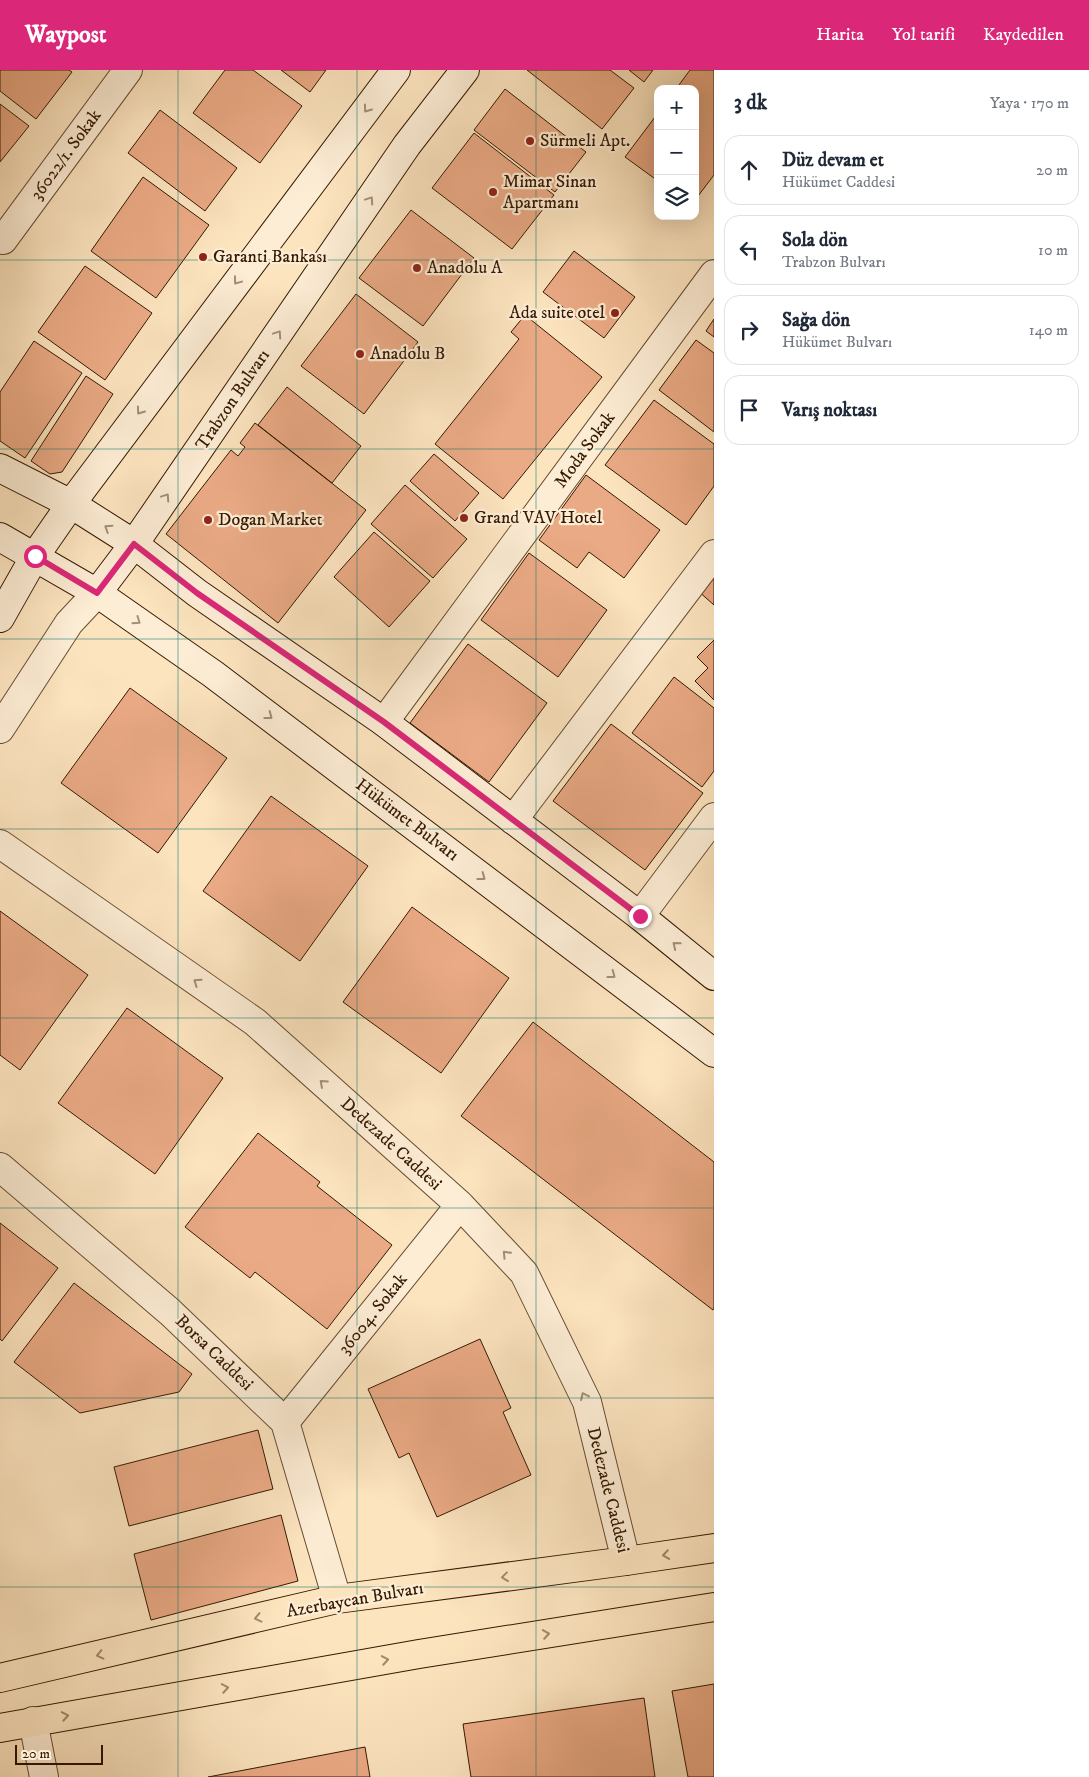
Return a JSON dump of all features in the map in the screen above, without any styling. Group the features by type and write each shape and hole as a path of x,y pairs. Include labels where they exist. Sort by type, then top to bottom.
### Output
{"main road":[{"name":"Azerbaycan Bulvarı","path":"0,1678 337,1599 714,1548"},
{"path":"0,1728 410,1655 714,1607"}],"street":[{"name":"36022/1. Sokak","path":"3,240 128,70"},
{"path":"0,618 35,556 71,504 396,70"},
{"name":"Trabzon Bulvarı","path":"0,729 69,623 97,593 134,544 407,146 465,70"},
{"name":"Moda Sokak","path":"384,722 714,274"},
{"path":"0,468 71,504 134,544 197,593 384,722 640,916 714,976"},
{"name":"Hükümet Bulvarı","path":"0,538 35,556 97,593 213,674 714,1053"},
{"path":"513,820 714,554"},
{"path":"640,916 714,817"},
{"name":"Dedezade Caddesi","path":"0,844 255,1022 460,1205 524,1273 587,1402 626,1561"},
{"name":"Borsa Caddesi","path":"0,1166 170,1312 285,1422 337,1599"},
{"name":"36004. Sokak","path":"285,1422 460,1205"},
{"path":"33,1722 44,1777"}],"building":[{"path":"0,70 69,70 72,72 36,119 0,91"},
{"path":"225,70 253,70 302,106 260,163 193,113"},
{"path":"281,70 326,70 310,92"},
{"path":"527,70 610,70 634,88 602,129"},
{"path":"629,70 653,70 644,82"},
{"path":"690,70 714,70 714,175 699,195 699,85 679,85"},
{"name":"Sürmeli Apt.","path":"505,89 586,152 555,192 474,130"},
{"path":"0,104 29,126 0,162"},
{"path":"160,110 237,168 205,211 128,153"},
{"path":"654,118 654,178 625,157"},
{"name":"Mimar Sinan Apartmanı","path":"474,133 554,195 512,249 432,188"},
{"path":"143,177 209,225 156,298 91,251"},
{"name":"Anadolu A","path":"411,210 474,258 423,326 359,278"},
{"path":"574,251 635,297 604,338 543,292"},
{"path":"85,266 152,313 105,380 38,332"},
{"name":"Anadolu B","path":"356,294 418,342 364,414 301,366"},
{"path":"525,315 602,377 503,499 435,444 519,339 511,332"},
{"path":"714,319 714,337 706,331"},
{"path":"696,340 714,353 714,432 659,390"},
{"path":"34,341 82,373 25,458 0,441 0,392"},
{"path":"86,376 113,394 62,472 50,474 31,461"},
{"path":"287,387 361,446 332,483 258,425"},
{"path":"654,400 714,444 714,486 686,525 605,465"},
{"path":"255,423 366,510 278,623 166,534 231,450 238,456 245,447 240,443"},
{"path":"434,454 479,493 455,521 410,481"},
{"path":"586,475 660,530 624,578 589,552 577,568 539,540"},
{"path":"405,485 467,539 433,578 371,524"},
{"path":"374,532 430,581 389,627 334,577"},
{"path":"529,553 607,610 558,677 481,620"},
{"path":"714,570 714,605 697,590"},
{"path":"714,640 714,700 695,681 708,668 697,657"},
{"path":"468,644 547,703 489,782 410,723"},
{"path":"674,677 714,708 714,771 702,787 632,733"},
{"path":"130,688 227,758 158,853 61,783"},
{"path":"611,724 703,793 645,870 553,801"},
{"path":"271,796 368,866 300,961 203,891"},
{"path":"412,907 509,978 441,1073 343,1002"},
{"path":"0,911 88,975 20,1070 0,1055"},
{"path":"127,1008 223,1078 155,1174 58,1103"},
{"path":"533,1022 714,1162 713,1310 461,1116"},
{"path":"258,1133 320,1182 317,1186 392,1245 327,1329 255,1272 250,1278 185,1227"},
{"path":"0,1223 58,1268 2,1341 0,1339"},
{"path":"74,1283 192,1374 179,1392 80,1413 14,1362"},
{"path":"480,1339 511,1408 503,1412 531,1475 437,1517 409,1453 399,1458 368,1389"},
{"path":"258,1430 273,1489 129,1526 114,1467"},
{"path":"281,1515 298,1581 151,1620 134,1554"},
{"path":"714,1684 714,1777 688,1777 672,1691"},
{"path":"644,1698 655,1777 471,1777 463,1724"},
{"path":"365,1747 370,1777 208,1777"}],"place":[{"name":"Sürmeli Apt.","path":"530,141"},
{"name":"Mimar Sinan Apartmanı","path":"493,192"},
{"name":"Garanti Bankası","path":"203,257"},
{"name":"Anadolu A","path":"417,268"},
{"name":"Ada suite otel","path":"615,313"},
{"name":"Anadolu B","path":"360,354"},
{"name":"Grand VAV Hotel","path":"464,518"},
{"name":"Dogan Market","path":"208,520"}],"route":[{"path":"35,556 97,593 134,544 197,593 384,722 640,916"}]}
